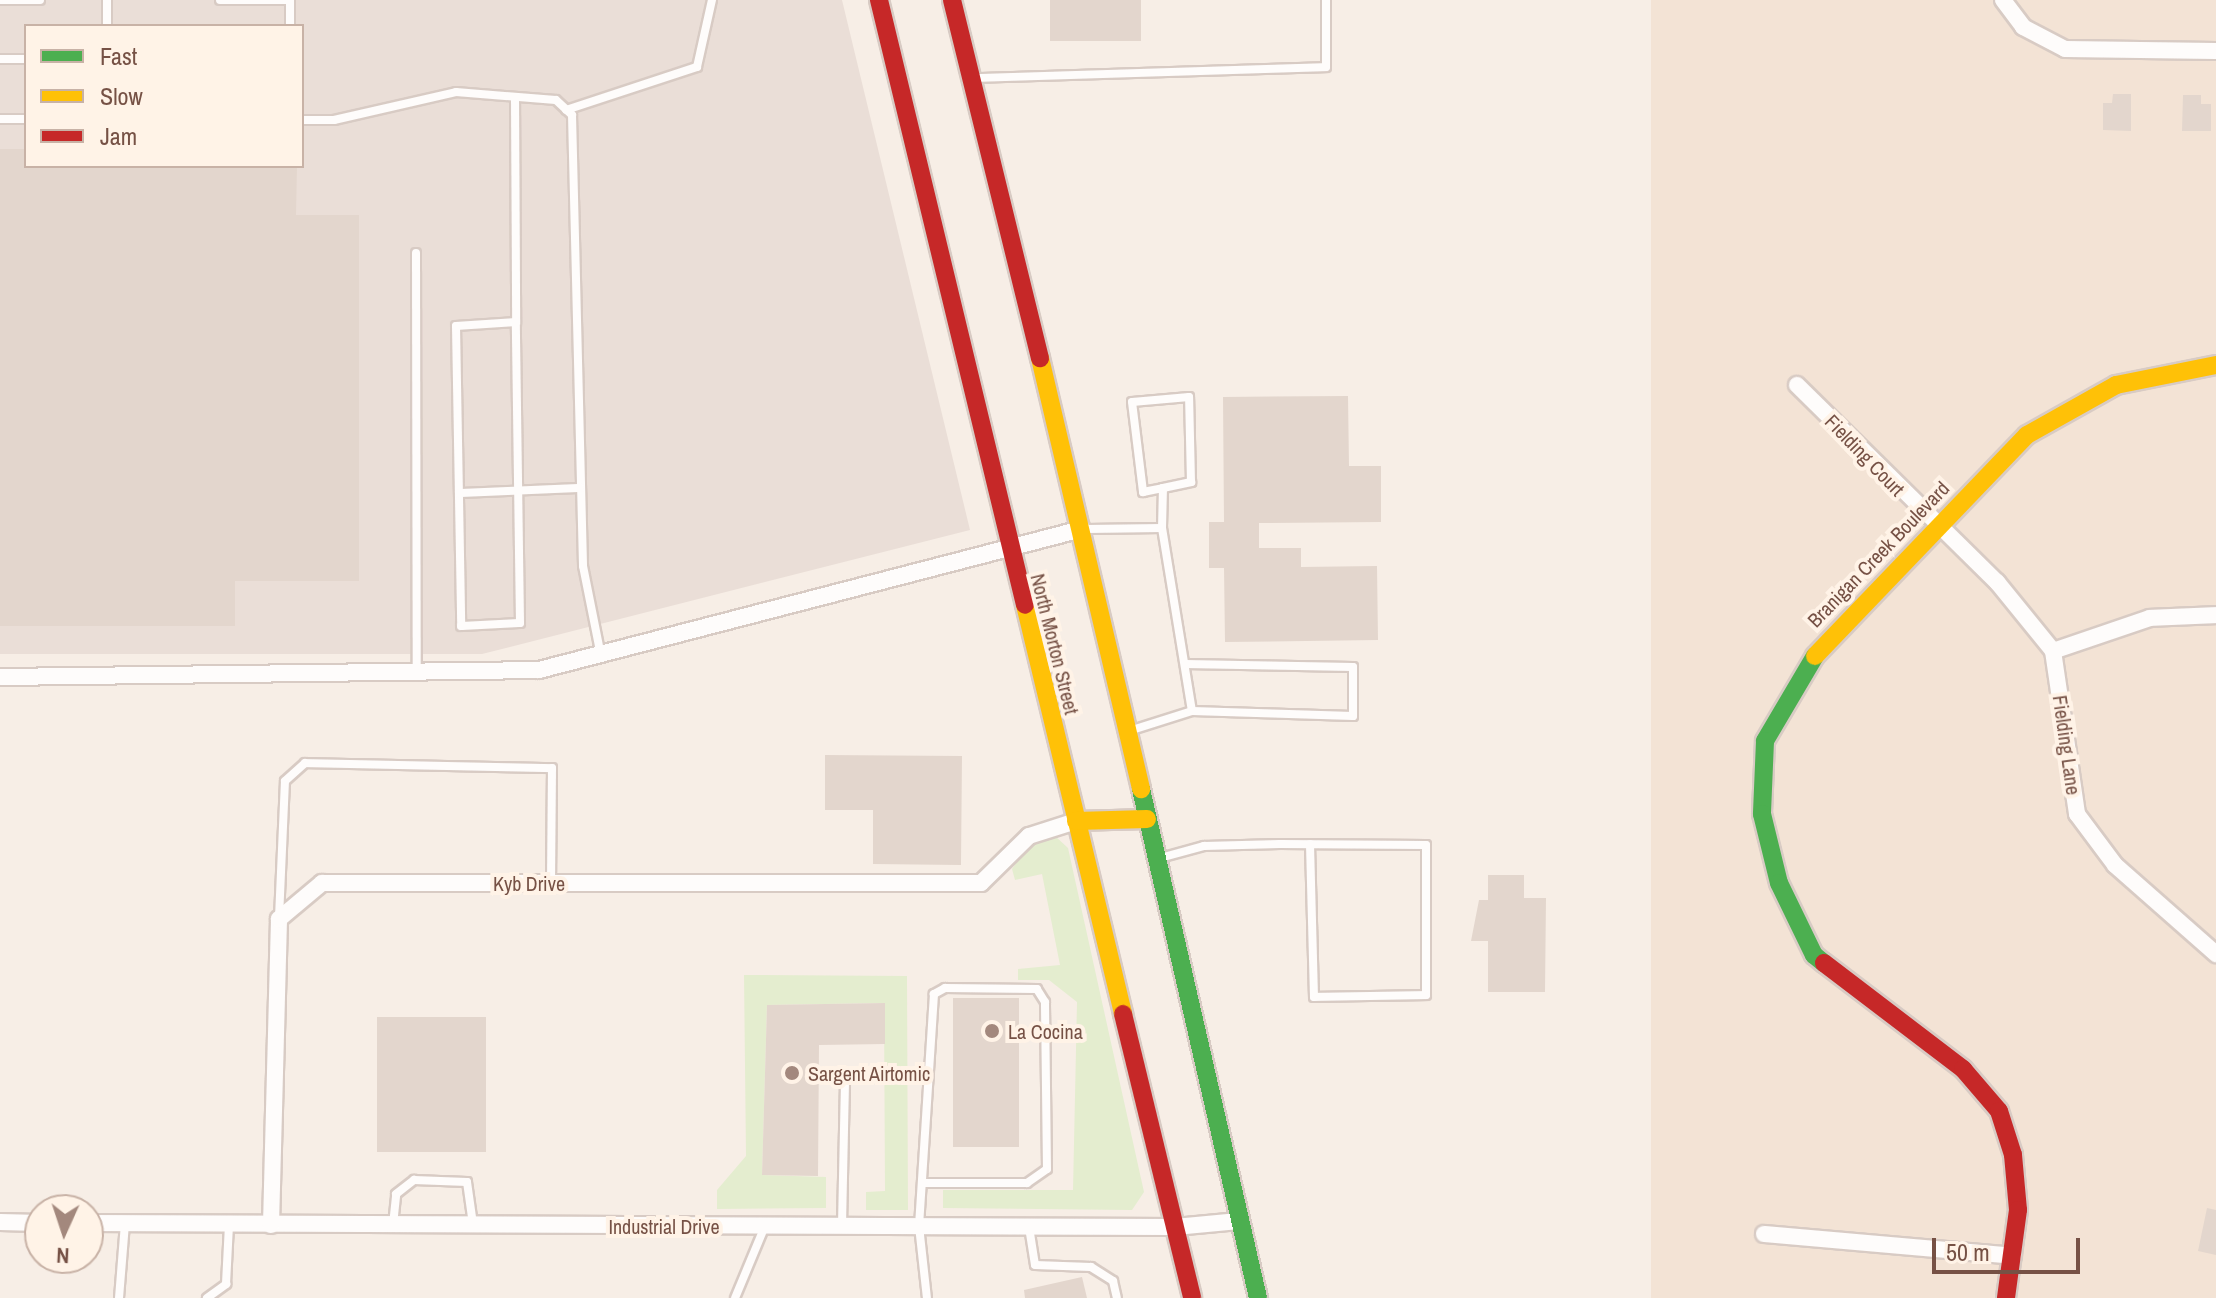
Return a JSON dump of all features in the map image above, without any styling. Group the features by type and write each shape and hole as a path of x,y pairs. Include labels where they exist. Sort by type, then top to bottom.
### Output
{"main road":[{"name":"North Morton Street","path":"879,0 1009,551 1192,1298"},
{"path":"952,0 1082,529 1155,859 1258,1298"},
{"name":"Branigan Creek Boulevard","path":"2006,1298 2013,1256 2014,1169 1999,1111 1963,1069 1814,955 1779,883 1762,814 1765,741 1822,643 1933,526 2044,421 2116,385 2216,365"},
{"path":"1076,821 1147,819"}],"street":[{"path":"2003,0 2023,27 2065,49 2216,51"},
{"name":"Fielding Court","path":"1797,385 1933,526"},
{"path":"1933,526 1997,582 2053,651 2150,618 2216,615"},
{"path":"0,677 527,671 601,656 1009,551 1082,529"},
{"name":"Fielding Lane","path":"2053,651 2077,814 2115,865 2216,954"},
{"name":"Kyb Drive","path":"279,919 322,883 981,883 1029,836 1076,821"},
{"path":"271,1225 279,919"},
{"name":"Industrial Drive","path":"104,1223 1175,1227 1239,1221"},
{"path":"0,1222 24,1223"},
{"path":"1764,1234 2013,1256"}],"lane":[{"path":"0,0 40,0"},
{"path":"107,0 107,24"},
{"path":"220,0 290,0 290,24"},
{"path":"566,110 697,67 712,0"},
{"path":"972,78 1326,67 1326,0"},
{"path":"0,59 24,59"},
{"path":"304,120 334,120 456,92 556,100 566,110 575,156 583,566 601,656"},
{"path":"515,97 520,623 461,626 456,326 516,322"},
{"path":"0,119 24,119"},
{"path":"416,253 417,674"},
{"path":"1189,397 1191,482 1163,488 1143,492 1132,402 1189,397"},
{"path":"459,493 580,488"},
{"path":"1163,488 1162,528 1192,711"},
{"path":"1082,529 1162,528"},
{"path":"1126,732 1192,711 1353,716 1353,667 1185,664"},
{"path":"279,919 285,781 305,763 552,768 551,883"},
{"path":"1155,859 1204,846 1310,844 1426,845 1426,995 1314,997 1310,844"},
{"path":"925,1183 1027,1183 1047,1169 1045,1002 1037,989 945,988 934,994 925,1183 919,1226 927,1298"},
{"path":"842,1226 845,1076"},
{"path":"393,1225 396,1194 403,1185 459,1179 473,1192 473,1225"},
{"path":"119,1298 125,1223"},
{"path":"207,1298 226,1284 229,1224"},
{"path":"735,1298 765,1226"},
{"path":"1029,1227 1035,1265 1091,1267 1113,1281 1117,1298"}],"shaded area":[{"path":"0,0 842,0 970,530 482,654 0,654"},
{"path":"1651,0 2216,0 2216,1298 1651,1298"}],"green space":[{"path":"1054,835 1068,848 1144,1192 1132,1210 943,1208 943,1190 1073,1190 1077,1002 1049,980 1018,980 1018,969 1060,965 1042,874 1015,880 1012,869 1034,838"},
{"path":"744,975 907,976 908,1210 866,1210 866,1192 885,1191 884,1003 767,1005 762,1175 826,1177 826,1208 717,1209 717,1190 746,1156"}],"building":[{"path":"1050,0 1141,0 1141,41 1050,41"},
{"path":"2113,94 2131,94 2131,131 2103,130 2103,103 2112,103"},
{"path":"2183,95 2201,95 2201,104 2211,104 2211,131 2182,131"},
{"path":"0,149 24,149 24,168 297,168 296,215 359,215 359,581 235,581 235,626 0,626"},
{"path":"1348,396 1349,466 1381,466 1381,522 1259,523 1259,548 1301,548 1301,567 1377,566 1378,640 1225,642 1224,568 1209,568 1209,522 1224,522 1223,397"},
{"path":"825,755 962,756 961,865 873,864 873,810 825,810"},
{"path":"1488,875 1524,875 1524,898 1546,898 1545,992 1488,992 1488,941 1471,941 1479,900 1488,900"},
{"path":"953,998 1019,998 1019,1147 953,1147"},
{"name":"Sargent Airtomic","path":"885,1003 885,1044 819,1045 818,1176 762,1175 767,1005"},
{"path":"377,1017 486,1017 486,1152 377,1152"},
{"path":"2207,1208 2216,1210 2216,1255 2198,1251"},
{"path":"1082,1277 1087,1298 1025,1298 1024,1290"}],"traffic: fast":[{"path":"1815,656 1765,741 1762,814 1779,883 1814,955 1824,963"},
{"path":"1141,789 1258,1298"}],"traffic: slow":[{"path":"1040,358 1141,789"},
{"path":"1815,656 2027,435 2116,385 2216,365"},
{"path":"1025,605 1123,1014"},
{"path":"1076,821 1147,819"}],"traffic: jam":[{"path":"879,0 1025,605"},
{"path":"952,0 1040,358"},
{"path":"1824,963 1963,1069 1999,1111 2013,1155 2018,1210 2006,1298"},
{"path":"1123,1014 1192,1298"}],"place":[{"name":"La Cocina","path":"992,1031"},
{"name":"Sargent Airtomic","path":"792,1073"}]}
